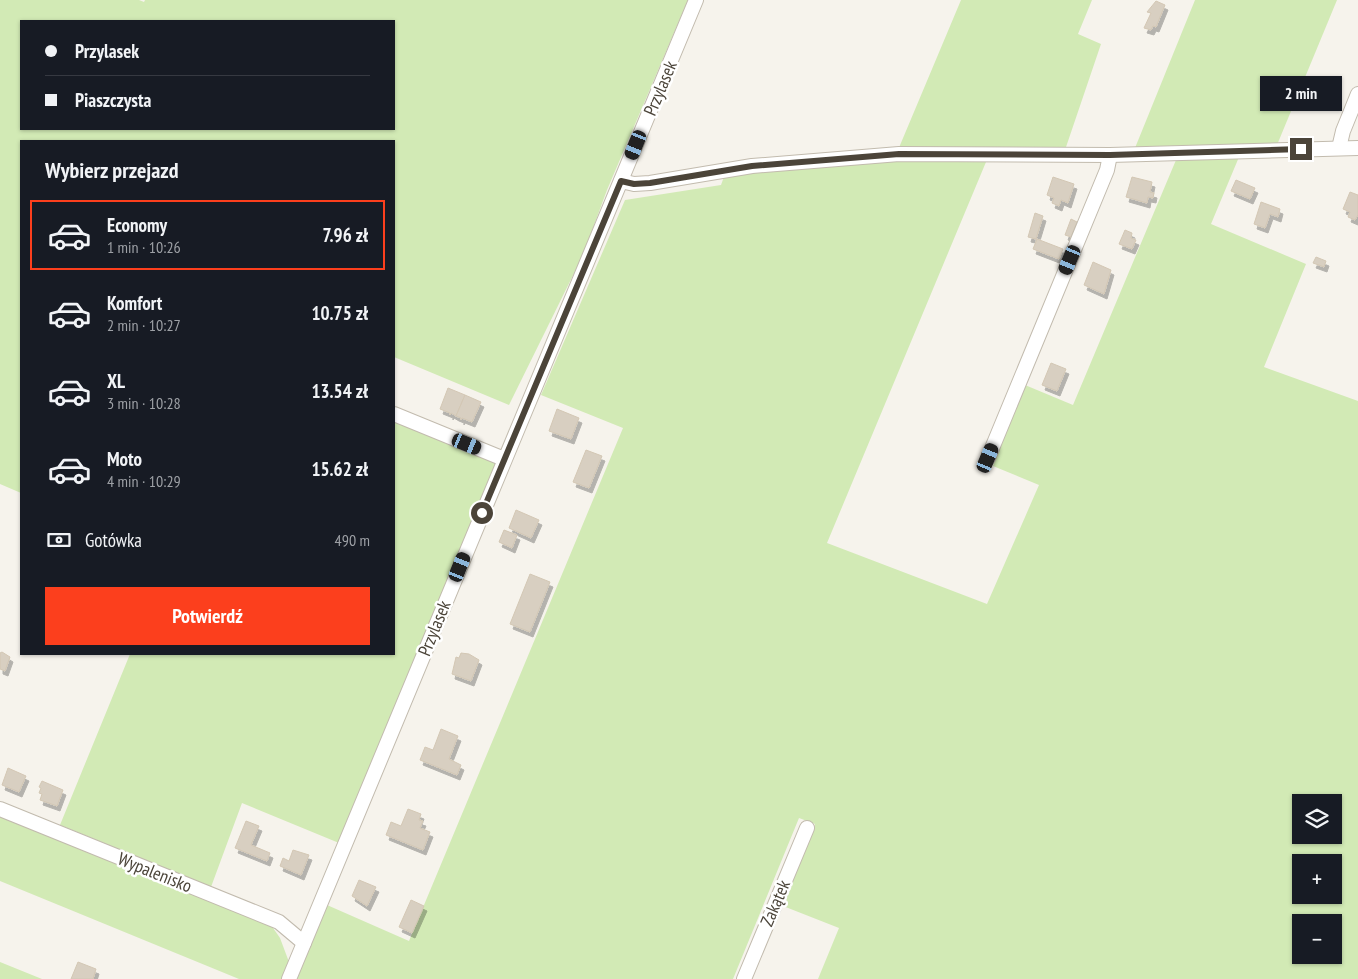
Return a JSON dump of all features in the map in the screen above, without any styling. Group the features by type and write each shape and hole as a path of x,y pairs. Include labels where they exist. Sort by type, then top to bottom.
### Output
{"street":[{"name":"Przylasek","path":"289,979 696,0"},
{"path":"1339,148 1343,131 1358,94"},
{"path":"621,181 634,184 650,183 752,166 899,154 1110,155 1358,148"},
{"path":"988,458 1104,179 1110,155"},
{"path":"395,414 504,459"},
{"name":"Wypalenisko","path":"0,809 279,922 304,944"},
{"name":"Zakątek","path":"744,979 807,828"}],"green space":[{"path":"0,0 139,0 144,2 145,0 688,0 607,190 583,255 509,405 395,357 395,140 20,140 20,493 0,484"},
{"path":"961,0 1092,0 1078,34 1101,44 1065,150 898,150"},
{"path":"1195,0 1337,0 1277,145 1135,148"},
{"path":"1239,157 1211,224 1306,264 1264,367 1358,401 1358,979 818,979 839,928 783,906 815,824 799,818 733,979 297,979 327,905 409,941 623,428 541,395 625,200 721,185 725,174 859,162 986,162 827,543 987,604 1039,485 993,466 1025,385 1073,405 1176,160"},
{"path":"395,419 498,463 339,843 242,803 211,887 60,825 130,655 395,655"},
{"path":"0,815 271,925 280,938 289,962 283,979 239,979 0,881"},
{"path":"0,962 42,979 0,979"}],"building":[{"path":"1156,1 1165,5 1156,27 1153,26 1151,30 1144,28 1151,13 1147,12"},
{"path":"1053,177 1074,184 1068,203 1061,200 1059,206 1052,203 1054,198 1047,195"},
{"path":"1132,177 1152,182 1150,192 1154,193 1153,198 1148,197 1147,203 1126,197"},
{"path":"1236,180 1255,188 1250,199 1231,191"},
{"path":"1350,192 1358,195 1358,215 1355,220 1348,217 1350,212 1343,209"},
{"path":"1261,202 1280,209 1278,217 1270,214 1265,228 1254,224"},
{"path":"1035,213 1043,216 1036,239 1028,237"},
{"path":"1071,219 1077,222 1071,237 1065,235"},
{"path":"1125,230 1132,233 1131,238 1136,240 1132,249 1119,244"},
{"path":"1037,239 1063,249 1059,259 1033,249"},
{"path":"1316,257 1326,261 1324,267 1313,263"},
{"path":"1093,262 1111,270 1104,294 1084,285"},
{"path":"1051,363 1066,369 1057,391 1042,385"},
{"path":"448,388 465,395 456,416 440,409"},
{"path":"465,395 481,402 472,422 462,418 461,420 461,418 456,416"},
{"path":"557,409 579,418 571,439 549,431"},
{"path":"586,450 602,456 589,488 573,482"},
{"path":"516,510 539,520 531,538 509,528"},
{"path":"504,530 517,535 512,548 499,542"},
{"path":"530,574 550,582 530,632 510,624"},
{"path":"2,652 10,657 5,671 0,669 0,653"},
{"path":"461,653 469,654 479,660 471,681 452,674 456,657 459,658"},
{"path":"441,729 458,736 449,759 461,765 457,775 420,760 425,747 433,750"},
{"path":"8,768 26,776 19,792 2,785"},
{"path":"42,781 63,790 57,806 40,800 42,794 39,793 41,788 39,787"},
{"path":"408,809 421,814 419,820 423,821 420,828 430,832 423,850 386,835 391,822 401,826"},
{"path":"246,821 259,826 251,845 270,853 267,861 235,848"},
{"path":"293,850 309,855 301,875 280,866 283,858 289,861"},
{"path":"359,880 376,887 367,906 352,896"},
{"path":"411,900 424,906 412,933 399,927"},
{"path":"78,962 96,969 93,979 71,979"}],"route":[{"path":"482,513 592,246 621,181 634,184 650,183 752,166 815,159 899,154 1110,155 1301,149"}]}
